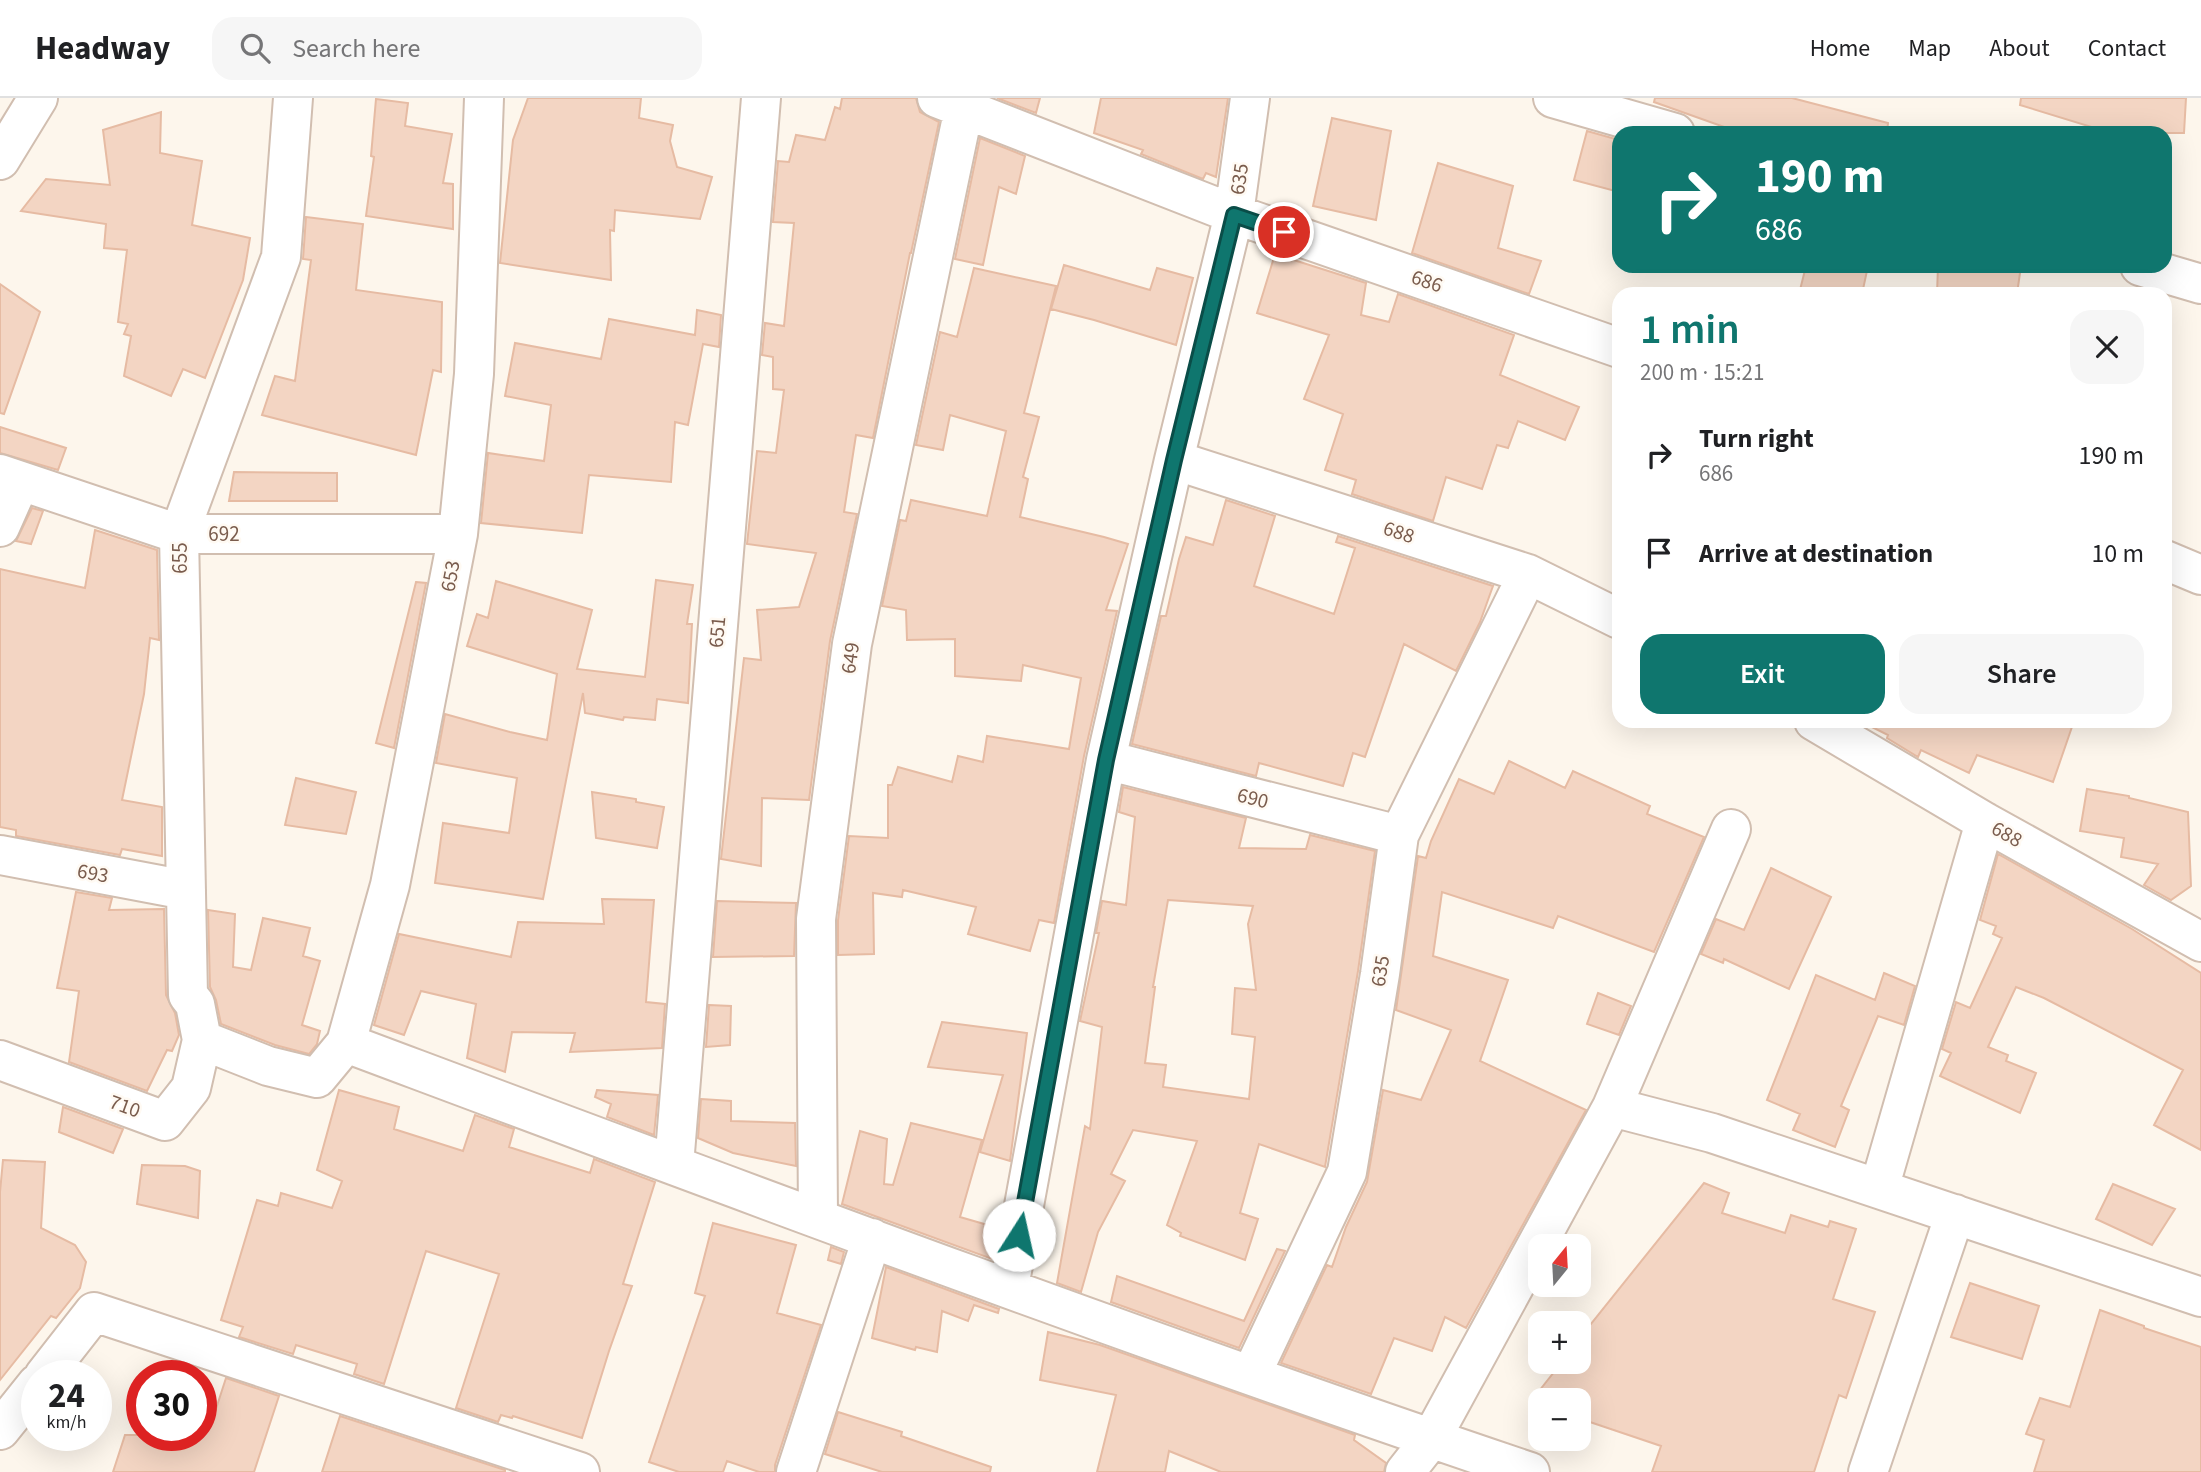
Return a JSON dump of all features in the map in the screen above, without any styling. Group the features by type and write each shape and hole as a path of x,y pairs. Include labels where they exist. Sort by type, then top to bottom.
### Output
{"street":[{"path":"0,104 16,98"},
{"path":"0,160 38,98"},
{"name":"655","path":"202,1040 195,1004 188,995 179,534 281,257 293,98"},
{"name":"653","path":"345,1043 390,885 458,534 474,374 484,98"},
{"name":"651","path":"674,1165 761,98"},
{"name":"635","path":"1009,1287 1106,760 1174,460 1234,215 1250,98"},
{"path":"1553,98 1651,126"},
{"name":"686","path":"950,103 1234,215 1612,346"},
{"name":"649","path":"818,1218 816,919 852,644 950,103"},
{"path":"2164,273 2201,284"},
{"name":"688","path":"1174,460 1528,574 1612,616"},
{"path":"0,527 10,478"},
{"name":"692","path":"10,478 179,534 458,534"},
{"path":"2172,563 2201,575"},
{"name":"635","path":"1251,1376 1347,1172 1380,974 1399,835 1528,574"},
{"name":"688","path":"1826,728 1986,822 2201,942"},
{"name":"690","path":"1106,760 1399,835"},
{"path":"1879,1189 1986,822"},
{"path":"1405,1472 1431,1438 1612,1107 1731,829"},
{"name":"693","path":"0,855 186,890"},
{"path":"202,1040 268,1066 317,1078 345,1043 1251,1376 1530,1472"},
{"name":"710","path":"0,1060 165,1121 191,1088 202,1040"},
{"path":"1612,1107 1712,1133 2201,1297"},
{"path":"1868,1472 1955,1214"},
{"path":"796,1472 872,1238"},
{"path":"56,1360 94,1312 580,1472"},
{"path":"0,1430 21,1404"}],"building":[{"path":"528,98 641,98 639,118 673,125 670,141 677,167 712,177 700,219 615,210 614,231 610,230 611,280 500,263 513,140"},
{"path":"842,98 916,98 920,112 939,122 873,438 856,435 844,512 857,514 830,641 809,800 762,798 761,866 721,859 744,658 761,660 757,610 799,607 816,553 747,544 757,451 776,453 784,390 773,389 773,357 762,355 765,323 784,326 794,223 773,222 778,161 789,162 796,135 825,140 835,107 840,109"},
{"path":"997,98 1040,98 1036,113"},
{"path":"1101,98 1228,98 1216,177 1206,173 1203,179 1141,154 1143,150 1094,133"},
{"path":"1655,98 1792,98 1888,123 1888,126 1721,126 1654,102"},
{"path":"2021,98 2186,98 2184,133 2172,133 2172,126 2088,126 2020,105"},
{"path":"376,99 408,103 405,126 452,134 443,183 453,184 453,229 366,216 374,157 371,156"},
{"path":"161,112 160,153 202,161 192,225 250,238 243,280 205,378 183,369 171,396 124,376 131,336 124,334 128,324 118,322 127,250 104,248 106,224 21,211 46,179 110,185 103,130"},
{"path":"1332,118 1391,131 1376,220 1313,206"},
{"path":"1587,131 1612,138 1612,190 1574,180"},
{"path":"980,138 1025,156 1016,194 999,187 983,265 955,259"},
{"path":"1438,163 1513,186 1498,248 1541,261 1529,294 1412,253"},
{"path":"306,217 363,224 356,290 442,302 441,372 433,370 416,455 262,415 275,376 295,381 311,260 303,259"},
{"path":"1275,254 1366,283 1361,315 1389,322 1398,294 1514,335 1500,375 1579,407 1565,440 1518,421 1508,448 1497,445 1482,489 1446,477 1433,521 1352,494 1356,480 1325,470 1343,414 1304,399 1329,335 1257,313"},
{"path":"1064,265 1150,290 1157,268 1193,278 1176,345 1051,309"},
{"path":"974,268 1056,286 1024,413 1039,417 1023,477 1028,479 1020,517 1128,544 1106,610 1117,611 1084,756 1054,923 1039,920 1030,951 968,934 976,907 903,890 902,897 873,893 874,954 838,955 838,920 849,836 888,838 888,785 892,785 898,767 952,782 958,756 983,762 987,736 1069,749 1081,678 1023,665 1021,681 955,676 955,639 907,640 906,610 882,606 900,520 906,521 911,500 987,516 1006,431 950,415 943,450 916,445 940,332 957,337"},
{"path":"1804,273 1866,273 1864,287 1801,287"},
{"path":"1938,273 2020,273 2018,287 1937,287"},
{"path":"0,284 40,312 4,414 0,413"},
{"path":"697,310 721,315 719,347 703,344 688,425 675,422 671,482 589,475 582,533 481,523 488,453 544,461 551,405 505,396 515,343 601,359 609,319 695,335"},
{"path":"0,427 66,448 58,470 0,453"},
{"path":"234,472 337,473 337,501 229,501"},
{"path":"1226,500 1275,516 1254,586 1334,614 1355,548 1336,542 1338,536 1493,586 1480,622 1456,671 1404,644 1365,757 1353,753 1343,786 1259,763 1256,776 1132,744 1161,616 1166,616 1186,537 1213,545"},
{"path":"32,508 43,511 31,544 16,541"},
{"path":"95,530 157,550 159,640 150,638 144,694 122,800 162,807 162,856 122,849 120,855 16,836 16,830 0,827 0,569 85,588"},
{"path":"656,580 693,585 687,624 692,624 688,703 657,699 655,720 624,717 623,720 585,713 583,693 543,899 435,883 443,823 509,833 517,778 436,763 445,714 547,740 557,674 467,646 477,614 488,618 496,581 592,610 577,669 645,677"},
{"path":"416,582 426,583 394,748 376,743"},
{"path":"1874,728 2072,728 2053,782 1977,755 1969,773 1921,750 1918,757 1887,738 1888,735"},
{"path":"1509,761 1565,788 1573,771 1650,806 1647,814 1704,837 1654,952 1558,916 1553,928 1442,892 1433,956 1508,980 1480,1061 1586,1110 1466,1328 1445,1317 1432,1351 1394,1338 1371,1394 1281,1363 1327,1265 1332,1267 1346,1227 1367,1182 1383,1090 1421,1100 1451,1030 1396,1010 1418,856 1426,858 1459,779 1494,794"},
{"path":"296,778 356,792 346,834 285,825"},
{"path":"1123,787 1246,818 1239,848 1306,849 1310,835 1375,851 1325,1167 1259,1144 1240,1213 1258,1219 1245,1260 1180,1236 1181,1233 1167,1225 1197,1141 1133,1130 1111,1174 1125,1181 1098,1232 1081,1292 1057,1283 1085,1126 1090,1129 1102,1027 1080,1021 1099,933 1096,933 1102,901 1126,905 1135,817 1119,812","holes":["1168,900 1253,906 1248,924 1256,990 1235,988 1232,1034 1255,1037 1249,1099 1163,1087 1166,1065 1145,1063 1153,987"]},
{"path":"2087,789 2129,796 2188,812 2191,886 2171,900 2144,885 2158,864 2121,857 2124,838 2080,831"},
{"path":"592,792 636,799 636,802 664,807 657,848 596,838"},
{"path":"1998,854 2132,929 2201,973 2201,1150 2154,1125 2183,1070 2044,998 2016,987 1988,1047 2008,1055 2006,1061 2036,1073 2020,1113 1940,1076 1951,1053 1942,1049 1956,1002 1970,1008 2002,938 1993,934 1996,926 1980,920"},
{"path":"1771,868 1831,897 1789,989 1724,959 1723,963 1701,954 1716,919 1744,930"},
{"path":"76,892 112,898 109,910 164,909 166,995 175,1013 179,1035 172,1051 167,1050 147,1091 69,1062 79,991 57,988"},
{"path":"602,899 654,900 646,1002 665,1004 662,1048 570,1052 575,1033 512,1032 505,1072 467,1058 476,1004 421,991 404,1035 374,1025 399,934 511,957 518,922 604,924"},
{"path":"717,901 796,903 794,956 713,957"},
{"path":"208,910 235,914 233,967 251,970 263,918 310,928 303,956 320,961 302,1025 320,1031 317,1044 309,1054 275,1045 221,1024 210,987"},
{"path":"1884,973 1915,986 1904,1025 1878,1016 1841,1106 1849,1110 1835,1147 1793,1130 1800,1114 1767,1100 1816,975 1875,1000"},
{"path":"1598,993 1631,1006 1619,1035 1587,1024"},
{"path":"709,1005 731,1006 730,1045 706,1047"},
{"path":"942,1022 1027,1033 1010,1161 980,1152 1003,1075 928,1067"},
{"path":"339,1090 399,1107 394,1129 463,1151 475,1115 514,1129 509,1147 590,1173 594,1159 655,1182 623,1284 632,1286 582,1438 513,1416 501,1415 498,1422 456,1408 499,1274 426,1251 384,1384 354,1374 357,1364 296,1345 293,1354 239,1337 243,1327 221,1320 257,1200 278,1206 281,1193 332,1208 342,1181 317,1170"},
{"path":"597,1090 658,1095 654,1135 607,1117 611,1104 595,1097"},
{"path":"701,1099 731,1101 731,1121 795,1123 796,1166 733,1153 698,1138"},
{"path":"63,1107 123,1129 113,1153 59,1132"},
{"path":"911,1123 982,1140 960,1217 998,1228 992,1259 842,1204 860,1131 887,1139 884,1184 893,1185"},
{"path":"3,1160 45,1162 41,1228 75,1245 86,1262 80,1288 56,1318 51,1316 0,1380 0,1192"},
{"path":"142,1165 185,1166 200,1171 198,1218 137,1204"},
{"path":"1704,1183 1729,1193 1722,1213 1785,1233 1791,1215 1828,1227 1830,1221 1856,1229 1833,1299 1875,1312 1846,1398 1839,1395 1814,1472 1652,1472 1661,1446 1591,1422 1591,1388 1541,1388 1553,1374 1591,1374 1591,1324"},
{"path":"2113,1184 2175,1209 2152,1245 2096,1219"},
{"path":"713,1223 796,1245 777,1313 821,1325 775,1472 759,1472 727,1461 723,1472 679,1472 649,1462 705,1296 695,1293"},
{"path":"831,1247 844,1252 841,1264 828,1260"},
{"path":"1277,1249 1285,1251 1239,1348 1111,1302 1117,1276 1244,1321"},
{"path":"886,1267 999,1309 998,1313 974,1305 968,1321 942,1311 937,1352 916,1347 915,1350 872,1338"},
{"path":"1970,1283 2039,1306 2022,1359 1951,1337"},
{"path":"2100,1310 2201,1347 2201,1472 2034,1472 2044,1440 2026,1434 2040,1398 2070,1407"},
{"path":"1048,1332 1100,1345 1355,1435 1354,1440 1386,1463 1384,1472 1221,1472 1169,1451 1165,1472 1097,1472 1116,1395 1040,1380"},
{"path":"226,1378 279,1396 254,1472 113,1472 125,1435 126,1451 217,1451 217,1406"},
{"path":"838,1412 902,1432 901,1436 991,1467 990,1472 882,1472 825,1454"},
{"path":"340,1416 505,1470 505,1472 322,1472"}],"route":[{"path":"1019,1235 1106,760 1174,460 1234,215 1284,232"}]}
